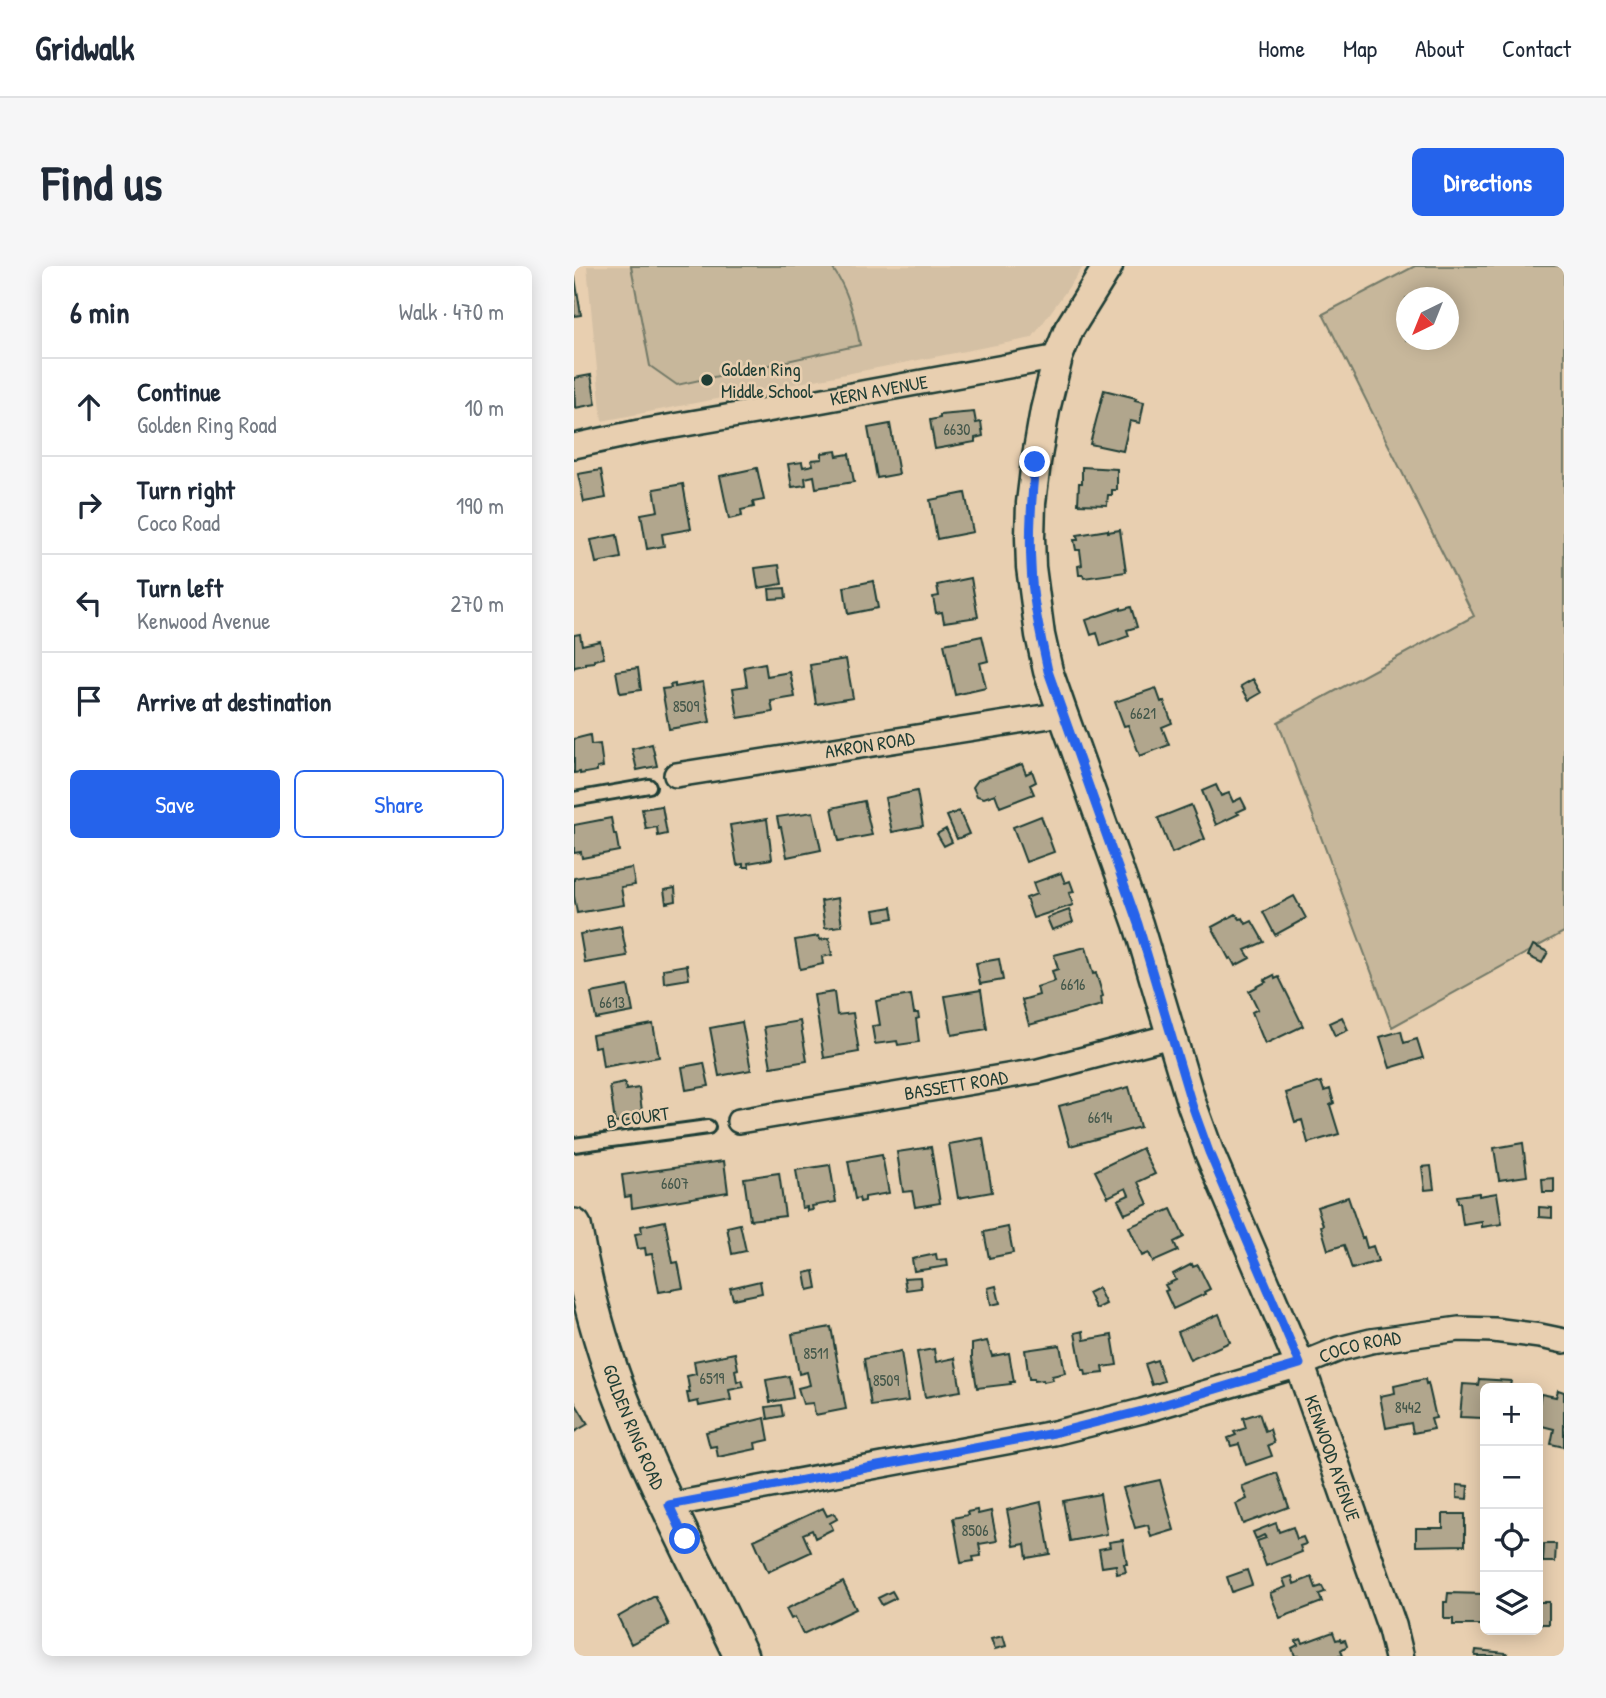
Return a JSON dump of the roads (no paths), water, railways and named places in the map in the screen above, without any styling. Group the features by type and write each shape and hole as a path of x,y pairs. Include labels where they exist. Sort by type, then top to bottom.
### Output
{"main road":[{"name":"GOLDEN RING ROAD","path":"576,1248 613,1376 642,1447 741,1656"}],"street":[{"name":"KENWOOD AVENUE","path":"1108,266 1069,329 1058,357 1035,462 1030,537 1040,635 1048,671 1138,924 1192,1105 1209,1152 1300,1364 1387,1614 1399,1656"},
{"name":"KERN AVENUE","path":"574,446 1058,357"},
{"name":"AKRON ROAD","path":"677,775 1063,714"},
{"name":"BASSETT ROAD","path":"739,1121 1038,1072 1171,1036"},
{"name":"COCO ROAD","path":"669,1505 1054,1433 1142,1411 1371,1341 1459,1329 1494,1330 1564,1341"}],"lane":[{"path":"574,799 649,786"},
{"name":"B COURT","path":"574,1145 708,1127"}],"place":[{"name":"Golden Ring Middle School","path":"707,380"}]}
